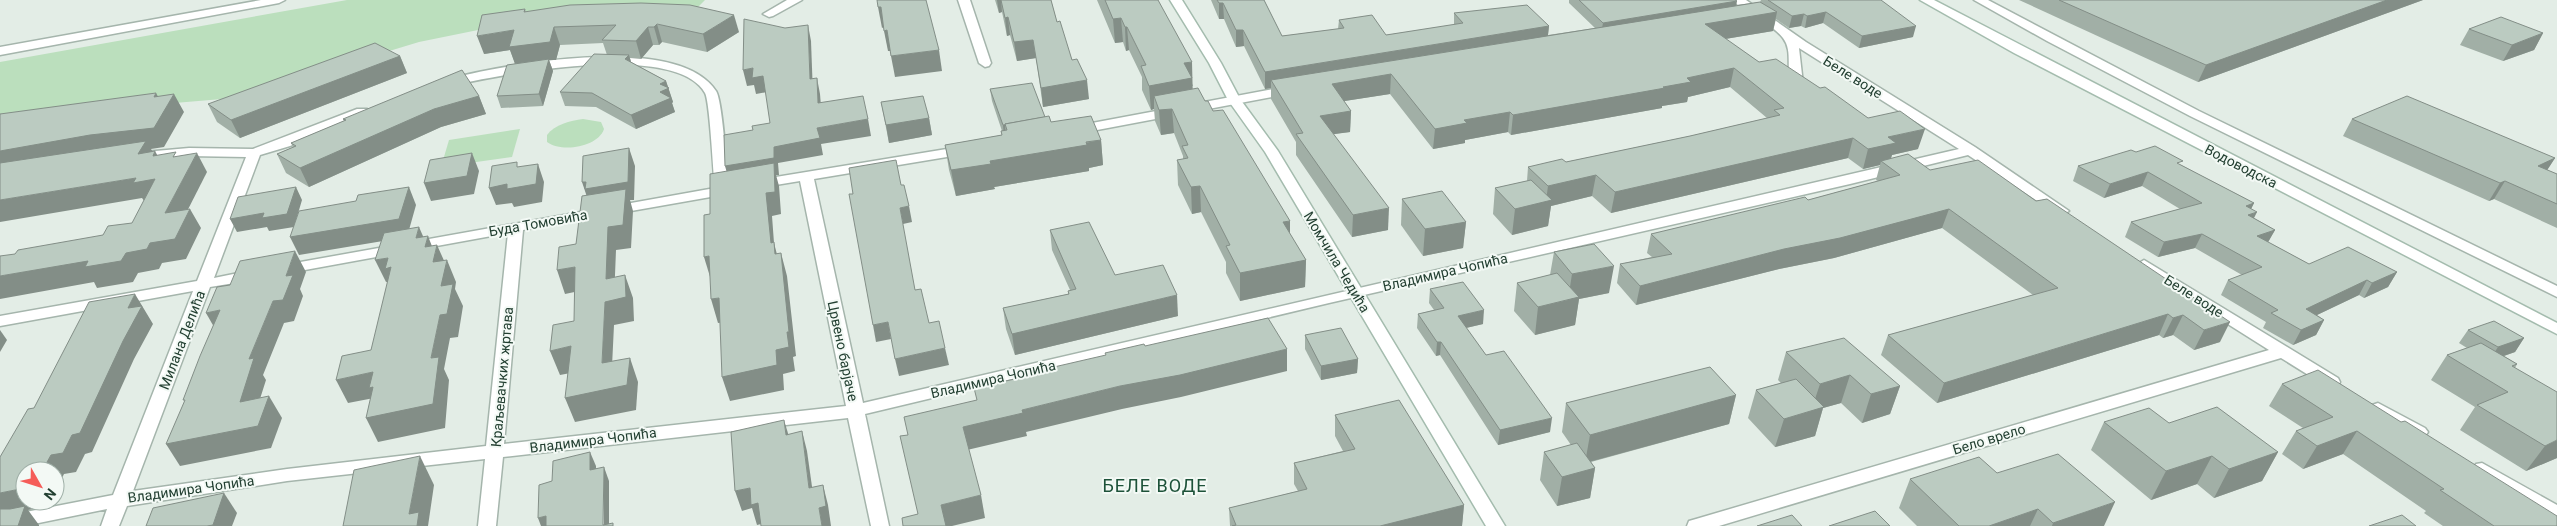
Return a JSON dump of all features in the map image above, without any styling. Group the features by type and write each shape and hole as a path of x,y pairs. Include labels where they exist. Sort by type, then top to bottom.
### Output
{"street":[{"path":"0,50 279,0"},
{"path":"769,14 796,0"},
{"path":"964,0 985,63"},
{"name":"Момчила Чедића","path":"1176,0 1215,64 1234,100 1271,151 1354,293 1496,526"},
{"name":"Беле воде","path":"1739,0 1787,35 1970,150 2073,218"},
{"name":"Водоводска","path":"1926,0 2027,55 2557,329"},
{"name":"Водоводска","path":"1980,0 2056,42 2248,140 2557,292"},
{"path":"1738,17 1757,14"},
{"path":"1787,35 1795,46 1793,70 1797,84"},
{"path":"434,87 488,73 546,64 632,63 677,70 691,75 704,84 712,94 722,190"},
{"path":"1065,132 1298,89"},
{"path":"123,158 176,152 254,154 374,107"},
{"name":"Буда Томовића","path":"0,321 439,240 978,147"},
{"name":"Владимира Чопића","path":"0,524 120,500 287,476 855,411 1354,293 1840,183 1970,150"},
{"name":"Милана Делића","path":"110,526 254,154"},
{"name":"Црвено барјаче","path":"806,176 880,526"},
{"name":"Краљевачких жртава","path":"488,526 516,228"},
{"name":"Беле воде","path":"2130,256 2282,352 2345,389"},
{"name":"Бело врело","path":"1696,526 2282,352"},
{"path":"2362,399 2430,439"},
{"path":"2464,459 2557,514"}],"green space":[{"path":"347,0 705,0 692,13 518,22 419,42 234,98 127,107 0,125 0,62"},
{"path":"583,119 601,122 604,129 595,140 587,144 570,147 561,147 547,142 547,135 554,128 568,122"},
{"path":"520,129 512,157 441,167 449,140"}],"building":[{"path":"877,0 926,0 939,50 891,56 887,30 884,31 881,7 878,7"},
{"path":"1001,0 1051,0 1057,22 1060,21 1072,60 1077,59 1087,80 1041,88 1033,40 1014,42 1008,17 1005,18"},
{"path":"1105,0 1158,0 1192,62 1184,63 1192,78 1149,86 1141,66 1146,65 1127,27 1125,27 1121,18 1113,19"},
{"path":"1217,0 1264,0 1282,36 1344,28 1339,20 1372,15 1386,35 1463,23 1454,13 1527,5 1549,26 1265,72 1243,30 1236,30 1223,3 1219,3"},
{"path":"1579,0 1735,0 1737,1 1603,23"},
{"path":"1768,0 1881,0 1916,26 1862,36 1826,12 1807,16 1804,14 1792,16"},
{"path":"2059,0 2387,0 2206,65"},
{"path":"1760,2 1777,12 1705,24 1759,62 1776,59 1820,88 1825,87 1868,118 1900,111 1925,129 1888,137 1896,143 1868,149 1853,138 1615,192 1596,175 1548,186 1528,167 1562,159 1566,162 1690,136 1780,115 1774,110 1784,108 1734,68 1687,78 1691,82 1663,87 1665,88 1513,115 1510,112 1464,120 1467,123 1435,129 1391,74 1332,84 1351,111 1320,116 1389,208 1353,215 1296,134 1303,133 1271,80"},
{"path":"641,3 690,5 734,15 703,34 657,24 654,27 648,27 636,41 602,40 616,25 554,27 550,42 509,47 514,30 477,36 482,15 525,9 524,12 570,5"},
{"path":"2501,17 2543,33 2512,45 2469,29"},
{"path":"744,19 785,28 808,25 810,79 817,78 818,103 863,96 868,119 817,128 820,138 774,147 774,158 725,166 724,135 753,130 752,126 770,123 763,76 752,78 753,68 743,70"},
{"path":"375,43 400,56 231,120 208,104"},
{"path":"594,54 629,55 625,59 666,81 660,84 669,88 660,92 671,98 631,115 592,93 560,92"},
{"path":"549,59 539,94 497,96 507,65"},
{"path":"462,70 479,96 434,109 300,168 277,154 296,146 291,143 346,120 343,119"},
{"path":"1032,83 1045,117 1003,125 990,89"},
{"path":"1198,88 1213,111 1223,110 1290,221 1283,222 1306,260 1240,273 1226,246 1230,245 1200,186 1191,187 1177,160 1188,158 1182,146 1188,145 1172,109 1159,110 1154,96"},
{"path":"156,93 154,97 174,94 154,128 90,135 0,151 0,114"},
{"path":"923,96 929,118 886,125 881,102"},
{"path":"2407,96 2555,158 2538,166 2557,174 2557,204 2505,181 2500,183 2352,119"},
{"path":"1049,116 1051,122 1091,116 1101,140 1086,142 1087,145 990,161 991,164 951,170 945,145 1002,135 1001,131 1007,130 1005,124"},
{"path":"146,141 138,154 155,151 153,156 176,152 173,157 197,153 165,213 190,209 175,239 150,243 147,249 126,253 121,261 85,267 88,261 0,276 0,256 15,254 18,250 103,235 108,226 132,223 155,179 133,183 136,178 0,200 0,163"},
{"path":"2155,146 2183,161 2177,163 2254,203 2246,206 2257,212 2248,215 2275,230 2257,236 2309,264 2348,247 2397,272 2372,283 2367,280 2306,309 2324,320 2301,330 2271,313 2278,310 2228,280 2262,267 2202,234 2164,242 2131,222 2202,203 2148,172 2110,184 2078,166 2131,150 2136,152"},
{"path":"629,148 628,182 585,189 586,182 582,182 583,156"},
{"path":"472,153 467,176 424,183 430,160"},
{"path":"1908,154 1930,170 1978,160 2036,201 2047,199 2230,322 2204,330 2183,315 2173,318 2168,314 1944,383 1888,335 2058,288 1949,209 1840,238 1784,249 1640,286 1620,264 1672,254 1651,234 1805,197 1808,200 1900,175 1881,161"},
{"path":"896,160 901,185 904,185 909,206 900,208 915,290 921,289 929,323 939,321 945,348 895,359 888,322 873,325 849,194 853,194 849,168"},
{"path":"517,162 517,167 538,164 536,184 507,189 507,184 489,188 492,166"},
{"path":"774,163 775,192 766,193 771,243 774,242 775,254 781,253 789,347 776,350 777,365 722,377 719,298 711,299 709,256 704,257 704,215 710,214 710,174"},
{"path":"1531,180 1552,200 1515,209 1495,188"},
{"path":"296,187 287,214 262,218 264,213 230,219 238,197"},
{"path":"409,187 399,219 290,237 299,211 356,201 358,195"},
{"path":"626,189 623,225 608,227 606,279 625,275 626,297 605,302 602,363 630,358 627,385 565,398 571,346 550,351 553,325 574,321 575,267 557,270 559,247 576,244 582,196"},
{"path":"1442,191 1466,222 1425,229 1402,199"},
{"path":"1089,222 1115,275 1163,265 1177,295 1012,334 1003,308 1069,294 1068,291 1076,289 1050,230"},
{"path":"419,227 416,238 428,236 425,247 437,245 433,262 447,260 441,286 453,284 447,314 440,315 431,358 439,357 433,404 366,418 373,387 369,388 373,372 336,380 342,356 371,350 391,267 385,269 388,258 375,260 384,233"},
{"path":"1594,244 1614,266 1572,274 1554,252"},
{"path":"295,251 286,276 293,275 283,300 273,301 249,359 254,358 240,402 269,396 258,426 166,444 220,310 206,313 217,287 230,285 240,261"},
{"path":"1557,273 1579,297 1538,307 1517,283"},
{"path":"1463,282 1484,310 1458,316 1486,355 1504,351 1552,418 1500,430 1441,342 1437,342 1418,314 1444,308 1430,289"},
{"path":"135,294 128,308 142,306 123,341 80,433 72,435 63,453 51,455 48,461 15,461 15,490 0,493 0,457 28,409 34,408 89,302"},
{"path":"1268,318 1287,349 1180,375 1120,386 1022,410 1023,413 963,427 981,495 941,505 946,526 903,526 902,518 918,514 900,436 908,435 904,417 977,400 974,388 1042,373 1041,370 1106,355 1105,353 1144,344 1145,346"},
{"path":"2494,321 2524,338 2498,347 2468,330"},
{"path":"1341,328 1358,359 1321,366 1305,335"},
{"path":"1844,338 1900,386 1871,394 1850,375 1820,384 1786,352"},
{"path":"2481,343 2517,364 2512,366 2557,392 2557,440 2545,446 2477,405 2508,392 2447,355"},
{"path":"1710,367 1736,395 1590,435 1566,403"},
{"path":"2318,370 2401,422 2405,421 2557,516 2557,526 2494,526 2440,490 2444,489 2357,431 2317,446 2296,431 2333,417 2282,384"},
{"path":"1796,379 1824,407 1784,419 1756,390"},
{"path":"1399,400 1464,505 1380,526 1232,526 1236,525 1229,508 1307,489 1294,463 1355,449 1335,415"},
{"path":"2217,407 2278,452 2229,469 2212,456 2166,471 2104,422 2149,408 2169,423"},
{"path":"784,420 786,435 802,431 809,488 823,485 826,506 819,508 822,526 761,526 758,503 751,505 750,488 735,491 731,432"},
{"path":"1577,443 1595,468 1562,477 1544,452"},
{"path":"590,452 590,470 604,467 603,525 613,523 613,526 546,526 546,516 538,518 539,485 552,481 553,461"},
{"path":"2058,454 2115,502 2053,523 2038,509 1989,526 1959,526 1910,479 1979,457 1997,473"},
{"path":"420,456 409,514 419,512 417,526 343,526 354,470"},
{"path":"224,493 213,525 146,526 153,508"},
{"path":"15,508 15,511 23,511 18,526 0,526 0,509"},
{"path":"1875,511 1890,526 1829,526"},
{"path":"1792,515 1802,526 1757,526"},
{"path":"2402,515 2416,526 2369,526"}],"district":[{"name":"БЕЛЕ ВОДЕ","path":"1155,485"}]}
